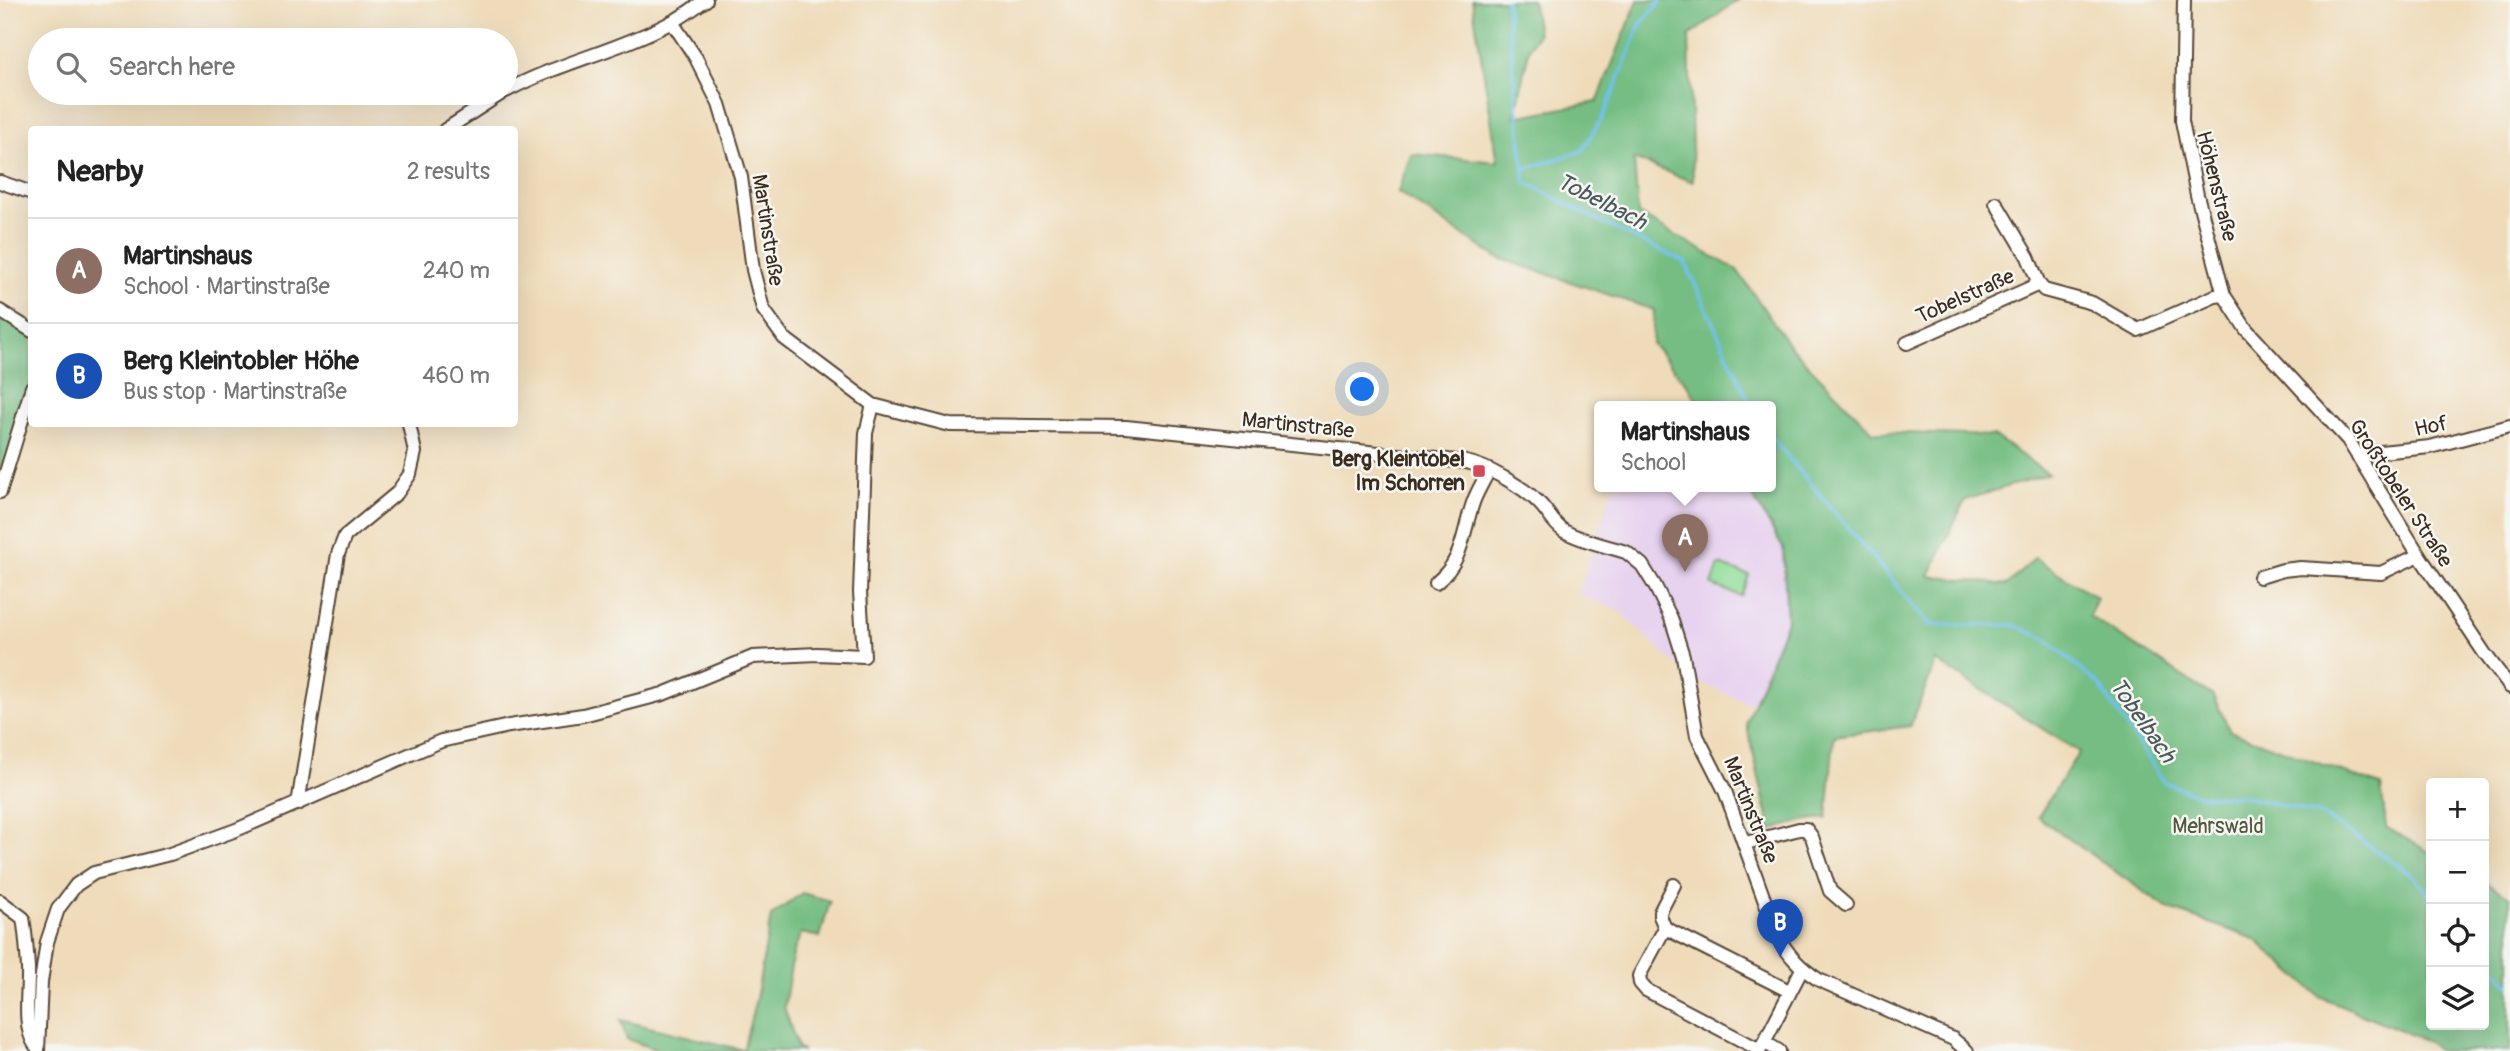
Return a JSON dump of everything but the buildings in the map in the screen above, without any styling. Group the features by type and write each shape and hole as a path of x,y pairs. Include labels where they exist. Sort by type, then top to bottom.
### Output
{"street":[{"path":"518,85 642,36 672,22 706,0"},
{"name":"Höhenstraße","path":"2184,0 2182,121 2197,195 2224,295"},
{"name":"Martinstraße","path":"672,22 696,58 719,104 741,177 753,270 763,309 784,338 873,405 950,425 1126,428 1188,432 1466,462 1479,465 1537,501 1554,524 1566,532 1626,552 1642,565 1656,586 1671,618 1683,656 1697,736 1725,791 1777,935 1787,952 1802,969 1819,980 1953,1039 1967,1051"},
{"path":"451,126 484,105"},
{"path":"0,183 28,192"},
{"path":"1996,203 2028,257 2039,284 2045,290 2092,303 2138,330 2215,296 2224,295"},
{"name":"Tobelstraße","path":"1907,343 2039,284"},
{"name":"Großtobeler Straße","path":"2224,295 2246,329 2348,440 2419,555 2510,687"},
{"path":"0,311 28,328"},
{"path":"0,492 28,400"},
{"path":"37,1049 41,982 47,942 58,909 76,885 94,873 170,854 298,804 441,741 509,726 583,715 663,694 753,657 817,654 864,656 861,579 866,433 873,405"},
{"name":"Hof","path":"2358,457 2371,453 2430,447 2510,425"},
{"path":"298,804 338,554 345,536 397,493 410,474 415,452 410,427"},
{"path":"1436,583 1452,566 1464,542 1474,500 1489,471"},
{"path":"2260,578 2283,569 2301,568 2381,573 2419,555"},
{"path":"1746,843 1806,829 1812,837 1830,891 1846,905"},
{"path":"1674,885 1660,912 1665,928 1789,991"},
{"path":"0,901 23,918 28,965 30,1036 37,1049"},
{"path":"1665,928 1639,976 1640,983 1646,990 1760,1050 1802,969"},
{"path":"1764,1042 1779,1051"}],"shaded area":[{"path":"1611,492 1750,492 1783,548 1787,621 1753,705 1691,679 1617,609 1578,595"}],"green space":[{"name":"Mehrswald","path":"1472,0 1532,0 1538,33 1529,49 1515,117 1597,102 1638,0 1738,0 1689,36 1693,182 1634,159 1638,214 1737,270 1790,346 1873,432 1994,436 2048,474 1965,500 1929,576 2007,585 2035,558 2097,598 2089,616 2213,696 2230,731 2381,786 2386,827 2426,850 2426,1030 2489,1030 2489,885 2510,897 2510,1051 2438,1051 2429,1042 2319,996 2255,939 2167,908 2038,817 2079,752 1936,661 1910,726 1834,736 1827,818 1807,820 1771,830 1746,722 1787,621 1783,548 1750,492 1776,492 1776,401 1697,401 1688,385 1652,344 1654,310 1496,257 1398,192 1411,154 1498,162"},
{"path":"0,311 28,328 28,396 0,492"},
{"path":"1719,565 1749,575 1741,596 1712,585"},
{"path":"802,893 830,901 820,937 801,933 793,954 784,1007 798,1049 803,1051 660,1051 627,1039 620,1020 743,1050 756,999 771,916"}],"waterway":[{"name":"Tobelbach","path":"1506,0 1525,182 1685,262 1749,401"},
{"path":"1524,169 1582,151 1606,111 1640,25 1661,0"},
{"name":"Tobelbach","path":"1776,443 1930,625 2014,625 2046,639 2099,685 2165,783 2202,796 2243,796 2322,815 2413,875 2426,891"},
{"name":"Tobelbach","path":"2489,962 2510,985"}],"place":[{"name":"Berg Kleintobel Im Schorren","path":"1479,471"},
{"name":"Martinshaus","path":"1685,572"},
{"name":"Berg Kleintobler Höhe","path":"1780,957"}]}
